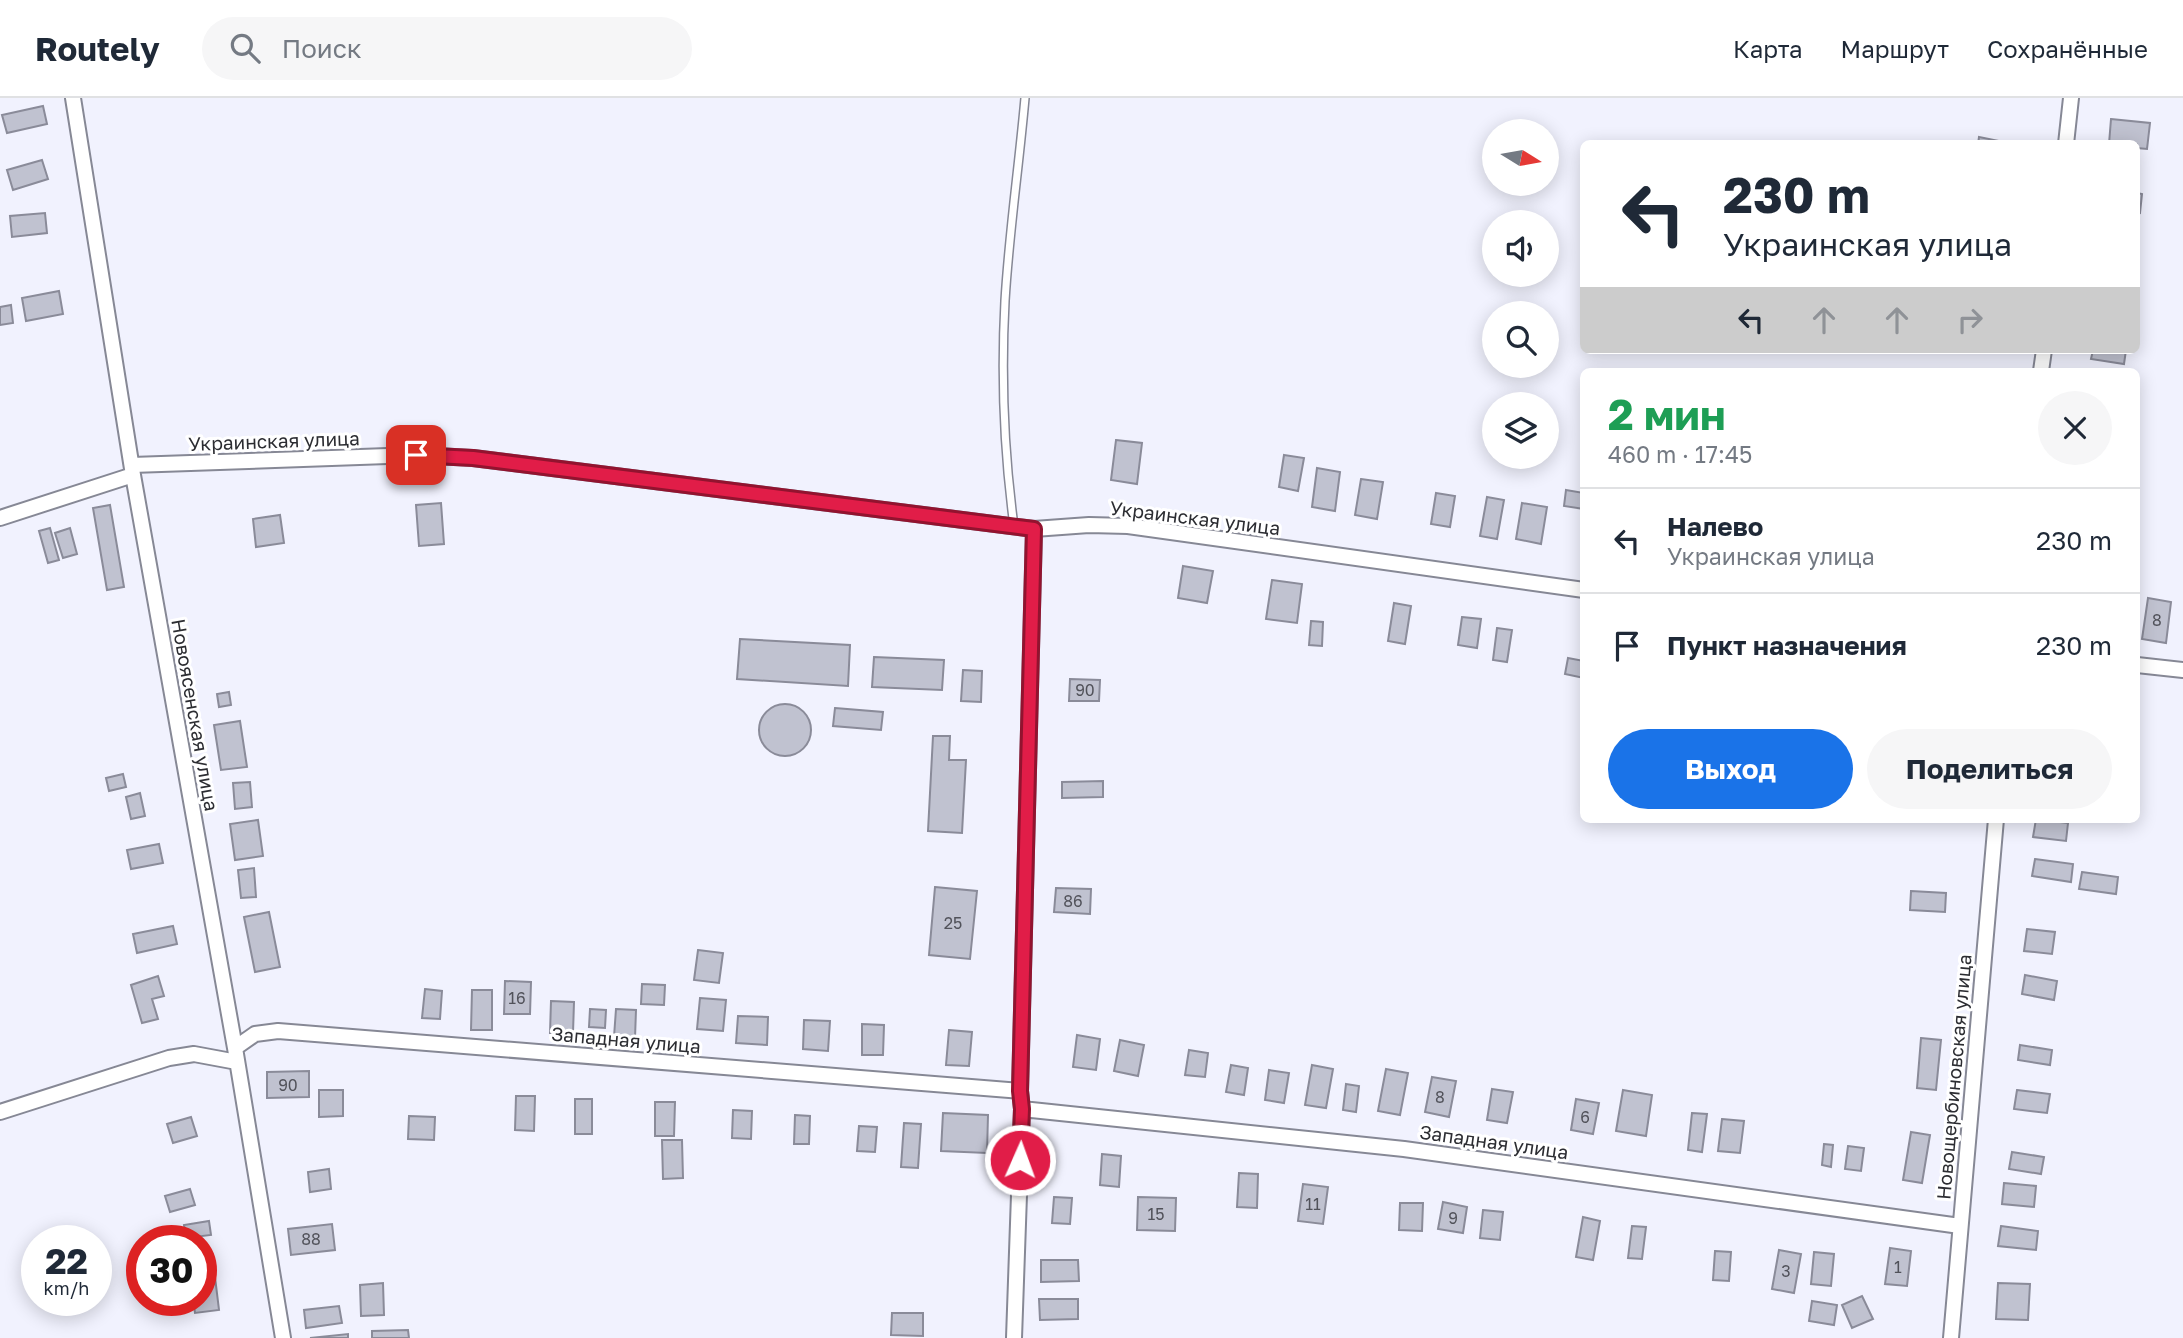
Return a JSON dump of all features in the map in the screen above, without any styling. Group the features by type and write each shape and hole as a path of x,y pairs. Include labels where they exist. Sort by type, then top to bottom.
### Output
{"street":[{"name":"Новоясенская улица","path":"73,98 133,470 283,1338"},
{"path":"2066,140 2071,98"},
{"name":"Украинская улица","path":"0,518 133,470 416,455 473,458 1034,529 1088,525 1128,526 1580,589"},
{"path":"1014,1338 1022,1109 1020,1091 1034,529"},
{"path":"2140,665 2183,670"},
{"name":"Новощербиновская улица","path":"1951,1338 1996,823"},
{"name":"Западная улица","path":"236,1055 255,1034 278,1031 1020,1091"},
{"path":"0,1112 169,1058 194,1054 236,1055"},
{"name":"Западная улица","path":"1022,1109 1404,1149 1960,1226"}],"lane":[{"path":"1014,527 1006,465 1003,334 1025,98"}],"building":[{"path":"43,106 47,124 7,133 2,115"},
{"path":"2111,119 2150,123 2147,149 2140,148 2140,140 2109,140"},
{"path":"42,160 48,179 13,190 7,170"},
{"path":"45,213 47,233 12,237 10,216"},
{"path":"59,291 63,314 26,321 22,298"},
{"path":"11,305 13,323 0,325 0,307"},
{"path":"2092,354 2125,354 2124,364 2091,359"},
{"path":"1116,440 1142,443 1137,484 1111,480"},
{"path":"1284,455 1304,458 1298,491 1279,487"},
{"path":"1317,468 1340,472 1335,511 1312,507"},
{"path":"1361,479 1383,482 1377,519 1355,515"},
{"path":"1566,490 1580,492 1580,508 1564,506"},
{"path":"1436,493 1455,496 1450,527 1431,524"},
{"path":"1487,497 1504,500 1497,539 1480,536"},
{"path":"441,503 444,544 419,546 416,505"},
{"path":"1522,503 1547,507 1541,544 1516,539"},
{"path":"110,505 124,587 107,590 93,508"},
{"path":"280,515 284,543 256,547 253,519"},
{"path":"50,528 59,560 48,563 39,531"},
{"path":"70,528 77,554 63,558 55,533"},
{"path":"1183,566 1213,571 1207,603 1178,598"},
{"path":"1272,580 1302,584 1297,623 1266,619"},
{"path":"2148,598 2171,602 2166,643 2142,639"},
{"path":"1394,603 1411,606 1405,644 1388,641"},
{"path":"1462,617 1481,619 1477,648 1458,645"},
{"path":"1311,621 1323,622 1322,646 1309,645"},
{"path":"1497,628 1512,630 1507,662 1493,660"},
{"path":"740,639 850,645 848,686 737,679"},
{"path":"874,657 944,660 942,690 872,687"},
{"path":"1568,658 1580,660 1580,677 1565,674"},
{"path":"963,670 982,671 981,702 961,701"},
{"path":"1070,679 1100,680 1099,701 1069,701"},
{"path":"229,692 231,705 219,707 217,694"},
{"path":"785,704 795,706 803,712 809,720 809,740 803,748 795,754 785,756 775,754 767,748 761,740 759,730 761,720 767,712 775,706"},
{"path":"835,708 883,712 881,730 833,726"},
{"path":"240,721 247,767 221,770 214,725"},
{"path":"933,736 950,736 949,760 966,760 962,833 928,831"},
{"path":"123,774 126,787 109,791 106,778"},
{"path":"1103,781 1103,797 1062,798 1062,782"},
{"path":"250,782 252,807 235,809 233,783"},
{"path":"140,793 145,816 131,819 126,797"},
{"path":"258,820 263,856 235,860 230,824"},
{"path":"2035,823 2068,823 2066,841 2033,837"},
{"path":"159,844 163,863 131,869 127,850"},
{"path":"2035,859 2073,864 2071,882 2032,876"},
{"path":"254,868 256,897 241,898 238,870"},
{"path":"2082,872 2118,877 2116,894 2079,889"},
{"path":"935,887 977,891 970,959 929,955"},
{"path":"1056,888 1091,889 1090,914 1054,912"},
{"path":"1911,891 1946,893 1945,912 1910,910"},
{"path":"269,912 280,967 255,972 244,917"},
{"path":"173,926 177,944 137,953 133,934"},
{"path":"2027,929 2055,932 2052,954 2024,951"},
{"path":"698,950 723,953 719,983 694,980"},
{"path":"2025,975 2057,981 2054,1000 2022,994"},
{"path":"158,976 164,996 152,999 158,1019 142,1023 131,985"},
{"path":"505,981 531,982 530,1014 504,1014"},
{"path":"642,984 665,985 664,1005 641,1004"},
{"path":"425,989 442,991 440,1019 422,1018"},
{"path":"472,990 492,990 492,1030 471,1030"},
{"path":"700,998 726,1000 723,1031 697,1029"},
{"path":"551,1001 574,1002 573,1033 550,1033"},
{"path":"590,1009 606,1010 605,1028 589,1027"},
{"path":"616,1009 636,1010 635,1038 614,1037"},
{"path":"738,1016 768,1017 767,1045 736,1043"},
{"path":"804,1020 830,1021 828,1051 803,1049"},
{"path":"862,1024 884,1025 883,1055 862,1055"},
{"path":"949,1030 972,1032 969,1066 946,1065"},
{"path":"1077,1035 1100,1039 1096,1070 1073,1067"},
{"path":"1921,1038 1941,1040 1936,1090 1917,1088"},
{"path":"1120,1040 1144,1045 1138,1076 1114,1071"},
{"path":"2020,1045 2052,1050 2050,1065 2018,1060"},
{"path":"1189,1050 1208,1053 1205,1077 1185,1075"},
{"path":"1231,1065 1248,1068 1244,1095 1226,1092"},
{"path":"1312,1065 1333,1069 1326,1108 1305,1105"},
{"path":"1386,1069 1408,1073 1400,1115 1378,1111"},
{"path":"1269,1070 1289,1073 1284,1103 1265,1100"},
{"path":"309,1071 309,1097 267,1098 267,1072"},
{"path":"1432,1077 1456,1081 1449,1117 1425,1112"},
{"path":"1346,1084 1359,1086 1356,1112 1343,1110"},
{"path":"1492,1089 1513,1092 1507,1123 1487,1120"},
{"path":"319,1090 343,1090 343,1116 319,1117"},
{"path":"1623,1090 1652,1095 1646,1136 1616,1131"},
{"path":"2017,1090 2050,1094 2047,1113 2014,1109"},
{"path":"516,1096 535,1096 534,1131 515,1130"},
{"path":"575,1099 592,1099 592,1134 575,1134"},
{"path":"1576,1099 1599,1103 1593,1134 1571,1130"},
{"path":"655,1102 675,1102 674,1136 655,1136"},
{"path":"733,1110 752,1111 751,1139 732,1138"},
{"path":"943,1113 988,1115 987,1153 941,1151"},
{"path":"1692,1113 1707,1114 1702,1152 1688,1150"},
{"path":"795,1115 810,1116 809,1144 794,1144"},
{"path":"409,1116 435,1117 434,1140 408,1139"},
{"path":"191,1117 197,1136 173,1143 167,1124"},
{"path":"1722,1119 1744,1121 1740,1153 1718,1151"},
{"path":"904,1123 921,1124 918,1168 901,1167"},
{"path":"859,1126 877,1127 875,1152 857,1151"},
{"path":"1911,1132 1930,1135 1922,1183 1903,1180"},
{"path":"662,1140 682,1140 683,1178 663,1179"},
{"path":"1824,1144 1833,1145 1831,1167 1822,1165"},
{"path":"1848,1146 1864,1148 1861,1171 1845,1169"},
{"path":"2012,1152 2044,1157 2041,1174 2009,1169"},
{"path":"1102,1154 1121,1156 1119,1187 1100,1185"},
{"path":"329,1169 331,1189 310,1192 308,1172"},
{"path":"1239,1173 1258,1174 1257,1208 1237,1207"},
{"path":"2004,1183 2036,1186 2034,1207 2002,1204"},
{"path":"1303,1184 1328,1187 1323,1224 1298,1221"},
{"path":"190,1189 195,1205 170,1212 165,1196"},
{"path":"1054,1197 1072,1198 1070,1224 1052,1223"},
{"path":"1138,1197 1176,1198 1175,1231 1137,1230"},
{"path":"1443,1202 1467,1207 1463,1233 1438,1229"},
{"path":"1400,1203 1423,1203 1422,1231 1399,1230"},
{"path":"1483,1210 1503,1212 1500,1240 1480,1238"},
{"path":"1583,1217 1600,1221 1593,1260 1576,1257"},
{"path":"209,1221 210,1225 184,1225"},
{"path":"332,1224 335,1250 291,1255 288,1229"},
{"path":"1632,1226 1646,1227 1642,1259 1628,1258"},
{"path":"2001,1226 2038,1231 2036,1250 1998,1246"},
{"path":"1890,1248 1911,1251 1907,1286 1885,1284"},
{"path":"1779,1250 1801,1254 1794,1293 1772,1289"},
{"path":"1715,1251 1731,1252 1729,1281 1713,1280"},
{"path":"1814,1252 1834,1254 1831,1286 1811,1284"},
{"path":"1041,1260 1078,1260 1079,1281 1041,1282"},
{"path":"383,1283 384,1315 361,1316 360,1285"},
{"path":"1998,1283 2030,1284 2028,1320 1996,1319"},
{"path":"1862,1296 1873,1319 1852,1328 1842,1305"},
{"path":"1039,1299 1078,1299 1078,1319 1040,1320"},
{"path":"1812,1301 1837,1305 1834,1325 1809,1321"},
{"path":"339,1306 342,1323 306,1328 304,1310"},
{"path":"892,1313 923,1313 923,1336 891,1335"},
{"path":"408,1330 409,1338 372,1338 372,1331"},
{"path":"348,1334 348,1338 310,1338"}],"route":[{"path":"416,455 473,458 1034,529 1020,1160"}]}
